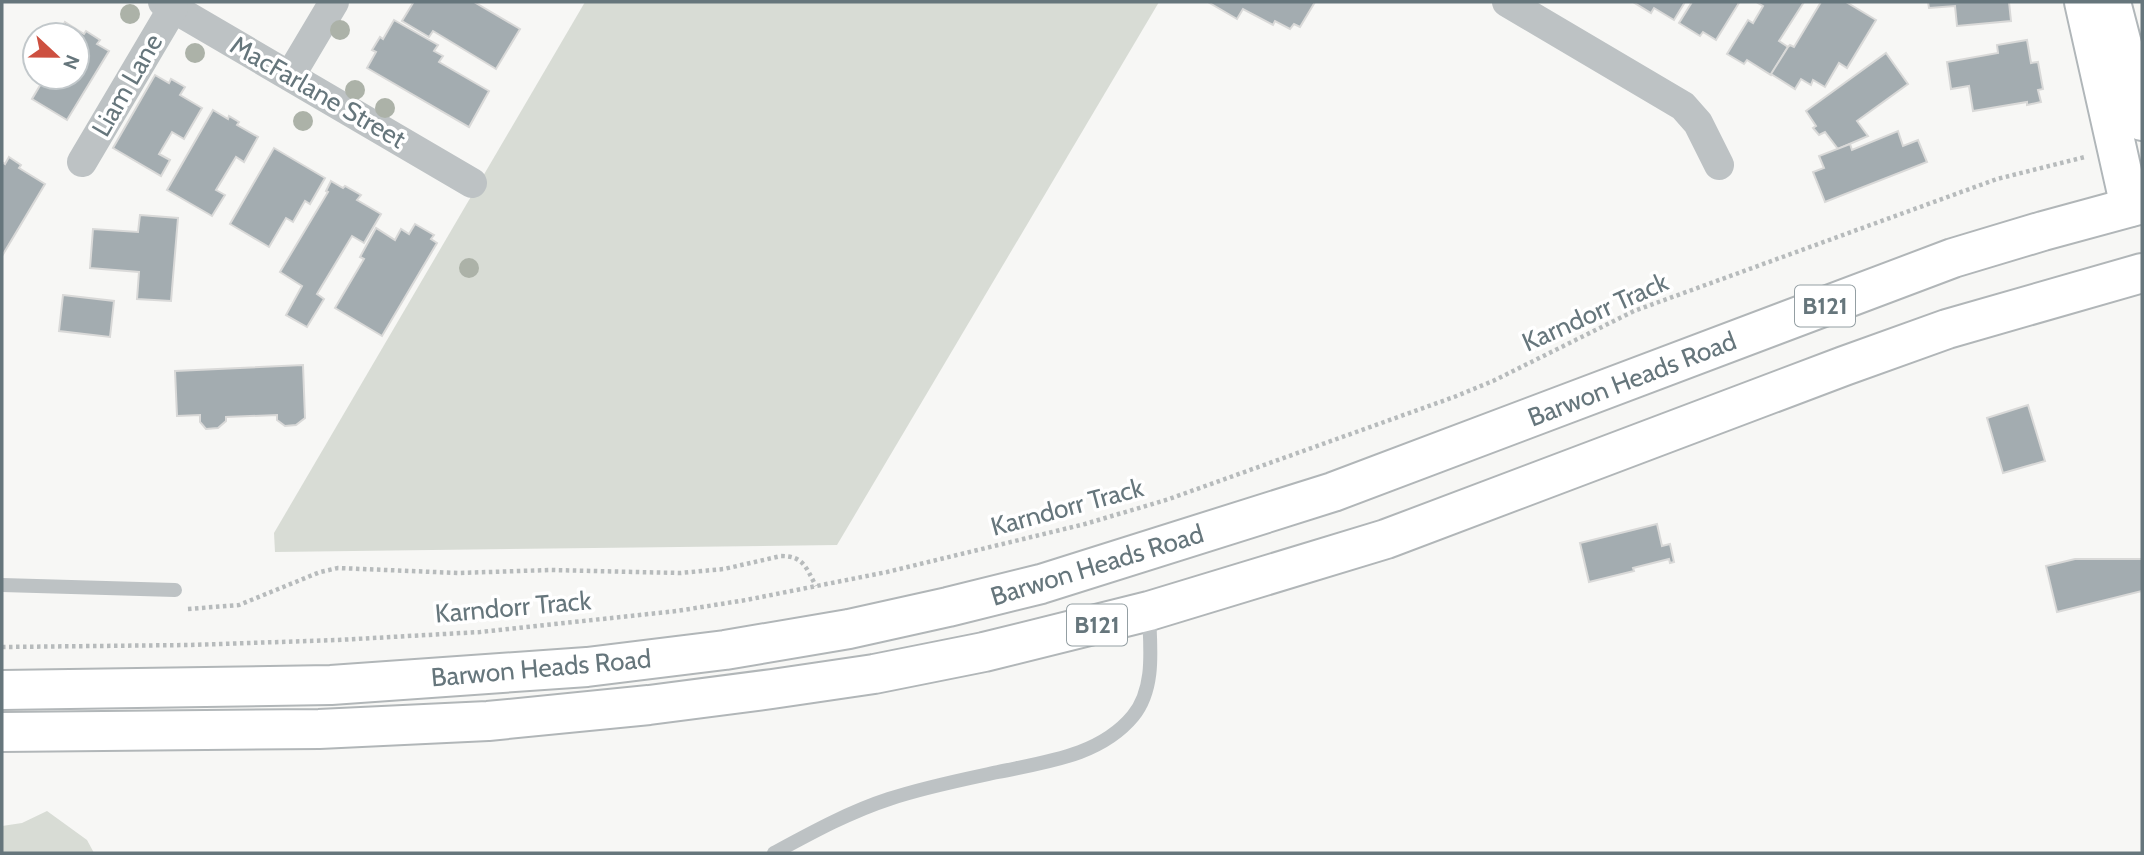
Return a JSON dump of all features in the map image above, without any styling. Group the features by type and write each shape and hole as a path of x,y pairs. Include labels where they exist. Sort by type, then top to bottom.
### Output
{"main road":[{"path":"2084,2 2138,214"},
{"path":"2111,2 2142,121"},
{"path":"2117,2 2142,54"},
{"name":"Barwon Heads Road","path":"2,690 331,685 587,667 726,650 849,629 948,607 1041,584 1333,492 1953,258 2043,231 2138,214"},
{"name":"Barwon Heads Road","path":"2,732 319,729 488,721 636,706 874,674 984,652 1149,611 1387,540 1947,329 2142,273"}],"street":[{"path":"290,76 334,2"},
{"path":"1507,2 1684,106 1698,123 1719,165"},
{"name":"MacFarlane Street","path":"168,5 472,183"},
{"name":"Liam Lane","path":"82,162 168,5"}],"lane":[{"path":"2,585 175,590"},
{"path":"774,853 857,810 888,799 927,787 1058,760 1113,735 1134,715 1146,688 1150,666 1149,611"}],"path":[{"name":"Karndorr Track","path":"2,647 203,644 480,632 677,611 887,572 1017,542 1169,499 1454,397 1493,381 1634,311 1997,179 2086,156"},
{"path":"177,610 240,605 320,572 338,568 458,573 550,570 680,573 724,569 780,555 798,558 816,586"}],"shaded area":[{"path":"585,2 1159,2 837,545 275,552 274,533"},
{"path":"47,811 87,840 94,853 2,853 2,826 22,823"}],"building":[{"path":"412,2 474,2 520,29 496,69 433,31 429,37 402,21"},
{"path":"1208,2 1315,2 1300,27 1294,24 1290,29 1275,21 1273,25 1243,9 1237,19"},
{"path":"1633,2 1685,2 1674,20 1654,8 1651,13"},
{"path":"1692,2 1739,3 1716,40 1703,32 1700,36 1679,23"},
{"path":"1759,2 1804,2 1779,41 1788,47 1771,75 1747,60 1744,64 1727,54 1748,20 1753,23 1763,6"},
{"path":"1821,2 1846,2 1876,20 1847,68 1839,63 1825,87 1813,80 1811,85 1801,79 1795,89 1771,74 1788,47 1794,47"},
{"path":"1928,2 2009,2 2011,21 1957,26 1955,6 1929,8"},
{"path":"394,20 438,45 434,51 443,56 439,62 489,91 469,127 367,68 376,52 372,50 380,37 383,39"},
{"path":"91,34 100,40 97,44 109,51 91,81"},
{"path":"2027,40 2031,63 2038,62 2043,89 2038,90 2041,102 1973,111 1969,86 1951,89 1947,62 1998,53 1997,45"},
{"path":"1886,53 1908,84 1857,121 1868,136 1838,149 1825,132 1819,135 1813,128 1816,126 1806,111"},
{"path":"155,75 169,83 171,79 185,87 180,95 202,108 184,139 172,132 159,154 170,160 161,176 113,148"},
{"path":"37,91 85,91 67,120 32,99"},
{"path":"213,110 239,122 237,125 258,137 244,162 236,157 216,190 225,195 212,216 167,190"},
{"path":"1898,131 1903,146 1918,140 1927,162 1825,202 1813,172 1824,168 1819,156 1850,144 1852,150"},
{"path":"274,148 325,178 310,204 305,201 293,222 286,218 269,247 230,224"},
{"path":"9,157 21,165 19,168 45,184 2,256 2,162 5,164"},
{"path":"331,181 361,195 357,200 381,214 364,243 352,236 317,294 324,299 307,327 286,315 302,286 280,272 328,192 326,191"},
{"path":"140,215 178,218 171,301 137,299 139,272 90,268 93,229 138,232"},
{"path":"415,224 434,235 431,239 437,243 382,336 335,308 364,259 360,257 376,228 395,240 401,229 409,234"},
{"path":"63,295 114,301 110,337 59,331"},
{"path":"303,365 305,418 296,425 285,426 277,420 277,415 226,417 226,421 218,428 206,429 200,422 200,415 177,416 175,371"},
{"path":"2028,405 2045,461 2003,473 1987,418"},
{"path":"1657,524 1662,546 1670,544 1674,562 1670,563 1669,559 1589,582 1580,543"},
{"path":"2075,559 2142,559 2142,591 2057,612 2046,566"}]}
